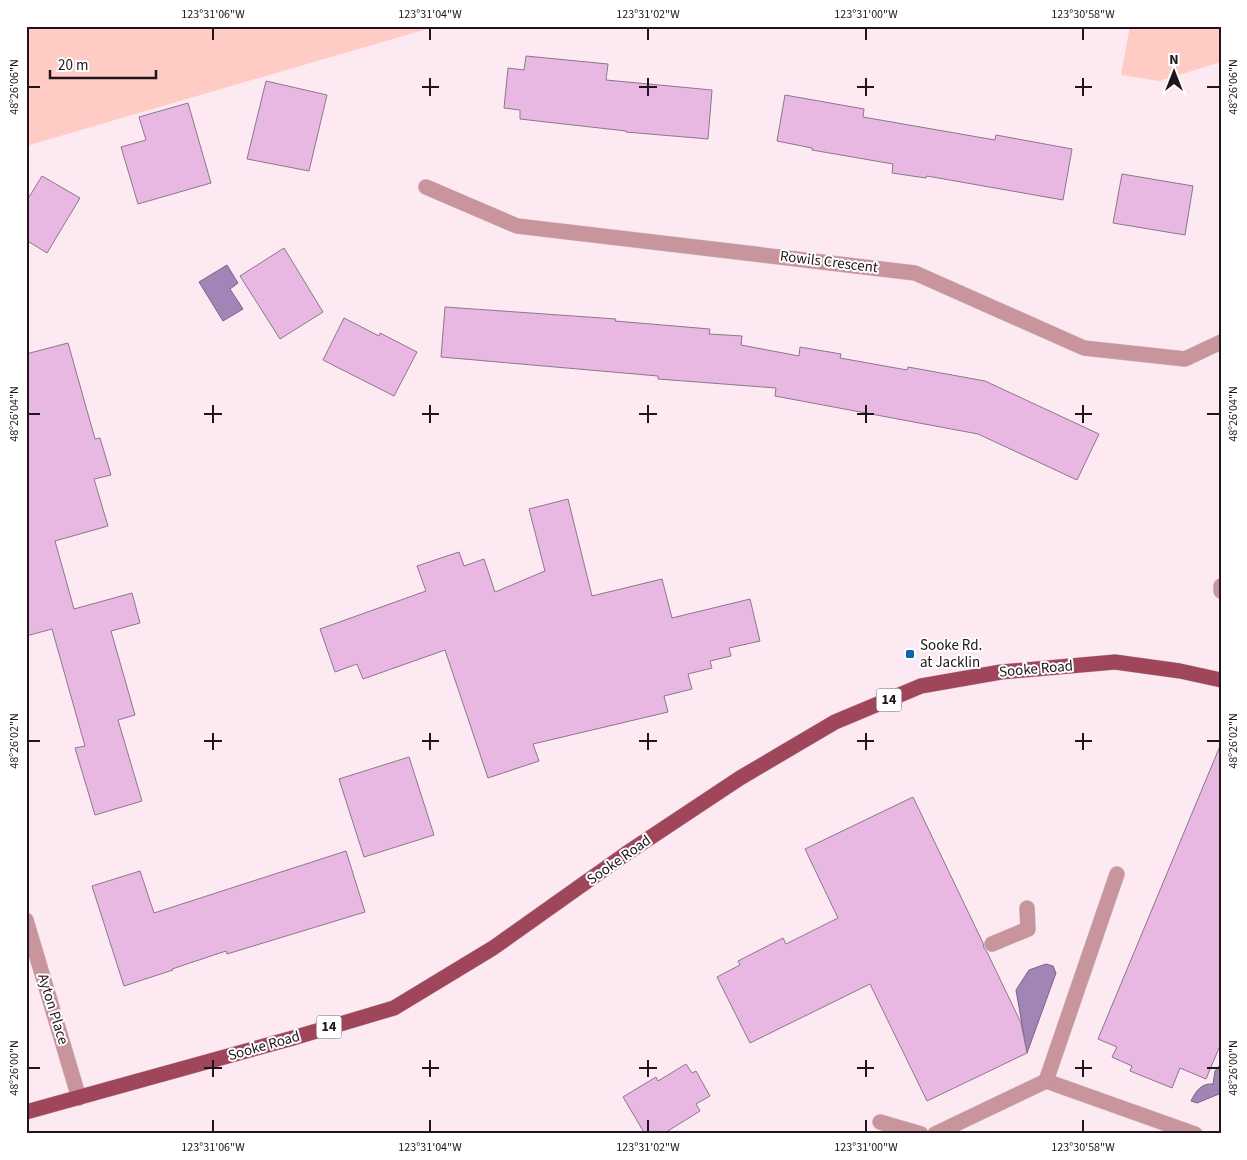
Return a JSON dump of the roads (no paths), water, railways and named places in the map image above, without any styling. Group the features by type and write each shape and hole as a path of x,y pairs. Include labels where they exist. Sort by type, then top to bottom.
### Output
{"main road":[{"name":"Sooke Road","path":"26,1112 394,1008 493,948 627,853 740,778 835,722 921,686 1002,672 1115,662 1180,671 1221,680"}],"street":[{"name":"Rowils Crescent","path":"426,187 517,226 915,273 1084,348 1185,359 1221,342"},
{"path":"1221,586 1221,591"},
{"path":"1046,1081 1117,874"},
{"path":"992,944 1028,929 1027,908"},
{"name":"Ayton Place","path":"26,920 79,1098"},
{"path":"934,1134 1046,1081 1196,1134"},
{"path":"880,1122 921,1134"}],"place":[{"name":"Sooke Rd. at Jacklin","path":"910,654"}]}
